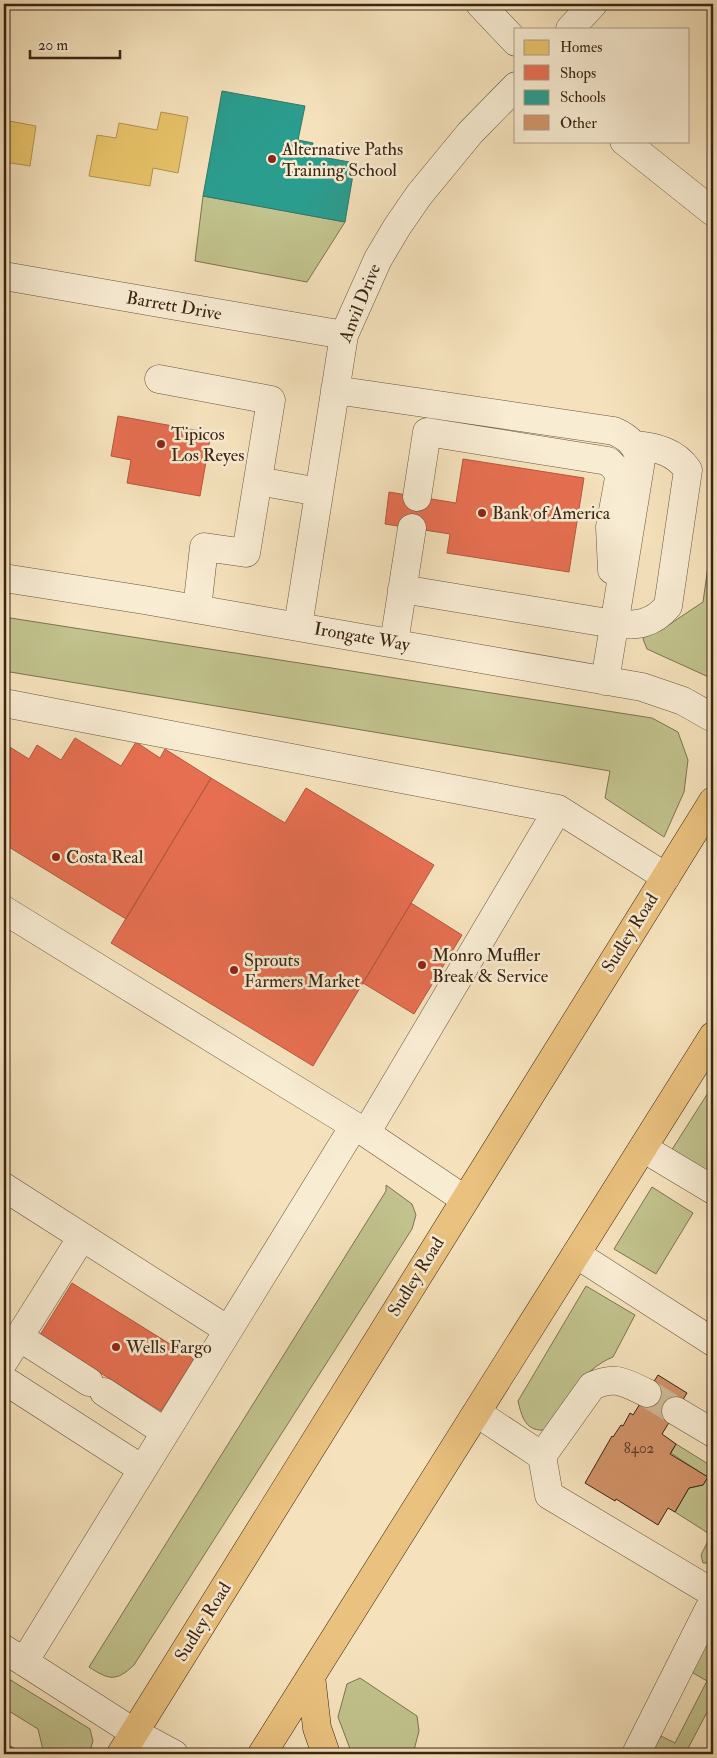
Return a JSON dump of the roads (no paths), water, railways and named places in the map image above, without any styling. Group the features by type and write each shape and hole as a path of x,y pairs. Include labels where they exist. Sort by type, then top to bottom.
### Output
{"main road":[{"name":"Sudley Road","path":"128,1743 464,1199 713,801"},
{"path":"262,1754 713,1038"},
{"path":"311,1676 317,1728 326,1754"}],"street":[{"path":"480,4 514,40"},
{"path":"571,28 594,4"},
{"name":"Anvil Drive","path":"298,626 344,335 378,259 419,195 470,134 514,88"},
{"path":"625,142 713,212"},
{"name":"Barrett Drive","path":"4,276 344,335"},
{"path":"159,379 271,400 246,553 204,547 197,609"},
{"path":"335,390 614,431 626,436 635,445 641,460 605,680"},
{"path":"417,497 427,432 608,461 617,470 619,478 610,528 614,624"},
{"path":"402,590 614,624 634,626 648,623 660,616 668,606 688,470 682,461 668,452 635,445"},
{"path":"258,482 319,492"},
{"path":"394,643 412,528"},
{"name":"Irongate Way","path":"4,578 298,626 642,687 674,698 713,718"},
{"path":"4,703 558,808 666,877"},
{"path":"174,1754 128,1743 14,1655 142,1469 228,1330 360,1129 558,808"},
{"path":"4,910 360,1129 464,1199"},
{"path":"643,1148 713,1190"},
{"path":"4,1187 228,1330"},
{"path":"4,1361 82,1238"},
{"path":"576,1254 713,1342"},
{"path":"19,1337 165,1432"},
{"path":"4,1380 142,1469"},
{"path":"647,1393 620,1380 601,1382 592,1386 542,1456 549,1495 713,1593"},
{"path":"676,1411 713,1433"},
{"path":"477,1413 542,1456"},
{"path":"636,1754 713,1601"}],"tunnel":[{"path":"647,1393 676,1411"}],"place":[{"name":"Alternative Paths Training School","path":"272,159"},
{"name":"Tipicos Los Reyes","path":"161,444"},
{"name":"Bank of America","path":"482,513"},
{"name":"Costa Real","path":"56,857"},
{"name":"Monro Muffler Break & Service","path":"422,965"},
{"name":"Sprouts Farmers Market","path":"234,970"},
{"name":"Wells Fargo","path":"116,1347"}]}
